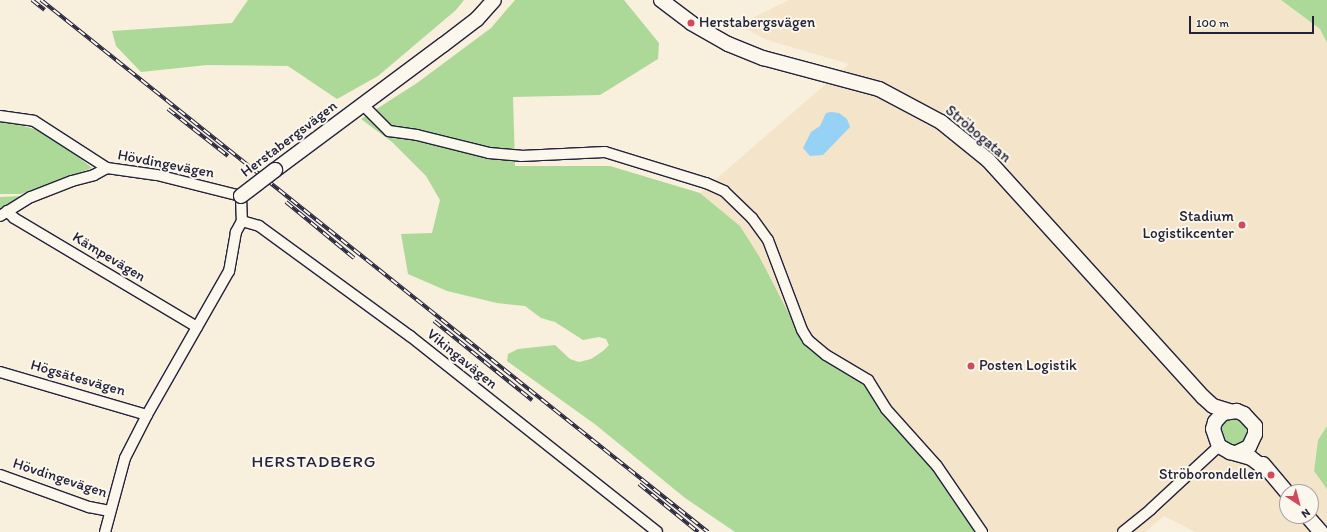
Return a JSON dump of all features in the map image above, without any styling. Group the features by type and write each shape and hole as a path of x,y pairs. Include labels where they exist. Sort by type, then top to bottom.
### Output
{"street":[{"name":"Herstabergsvägen","path":"106,532 110,510 125,458 147,415 229,271 236,232 242,221 241,196 463,30 494,0"},
{"name":"Ströbogatan","path":"661,0 681,16 728,44 763,58 879,89 941,122 988,160 1203,397 1213,406 1229,411"},
{"path":"363,105 389,131 417,135 489,153 521,156 605,152 706,182 724,191 752,218 768,240 802,330 808,340 826,355 868,380 886,409 937,466 982,532"},
{"path":"0,116 34,122 107,168"},
{"name":"Hövdingevägen","path":"4,213 38,194 72,180 94,175 107,168 157,175 241,196"},
{"name":"Kämpevägen","path":"4,213 197,327"},
{"name":"Vikingavägen","path":"242,221 259,226 410,336 657,532"},
{"name":"Högsätesvägen","path":"0,372 147,415"},
{"name":"Ströbogatan","path":"1203,397 1215,422"},
{"path":"1236,453 1249,447 1253,441 1255,426 1250,418 1237,411 1229,411 1219,416 1215,422 1214,437 1219,446 1236,453 1251,458 1268,471"},
{"path":"1253,441 1260,460 1279,484"},
{"path":"1123,532 1152,509 1219,446"},
{"name":"Hövdingevägen","path":"0,475 88,507 110,510"},
{"path":"1314,524 1321,532"}],"shaded area":[{"path":"789,0 1281,0 1320,29 1327,43 1327,426 1318,440 1314,471 1327,489 1327,524 1318,532 1195,532 1164,516 1145,532 976,532 906,432 866,386 805,345 759,256 740,226 700,193 849,64 767,40 738,25"}],"green space":[{"path":"248,0 464,0 456,10 378,76 337,99 288,66 207,65 141,72 116,46 112,31 232,23"},
{"path":"515,0 624,0 659,43 658,59 600,95 513,97 515,166 610,166 700,193 740,226 759,256 805,345 866,386 906,432 976,532 735,532 685,498 596,425 507,361 508,354 518,349 555,345 570,359 579,362 591,359 603,351 609,345 606,339 599,337 583,340 555,322 541,318 525,306 497,303 447,291 408,274 401,234 432,233 440,200 426,176 392,142 361,119 417,83 491,28"},
{"path":"1281,0 1327,0 1327,43 1320,29"},
{"path":"0,122 20,125 48,133 92,168 21,194 0,194"},
{"path":"20,196 0,212 0,197"},
{"path":"1235,415 1250,427 1249,439 1239,448 1221,442 1219,424 1223,419"},
{"path":"1327,426 1327,489 1314,471 1318,440"}],"water":[{"path":"826,113 839,113 847,119 850,127 823,155 810,156 803,148 811,132 820,126"}],"railway":[{"path":"32,0 45,10"},
{"path":"41,0 708,532"},
{"path":"168,109 228,156"},
{"path":"286,202 354,258"},
{"path":"434,321 532,400"},
{"path":"639,484 698,532"}],"place":[{"name":"Herstabergsvägen","path":"691,23"},
{"name":"Stadium Logistikcenter","path":"1242,225"},
{"name":"Posten Logistik","path":"971,366"},
{"name":"Ströborondellen","path":"1271,475"}],"district":[{"name":"HERSTADBERG","path":"314,462"}]}
